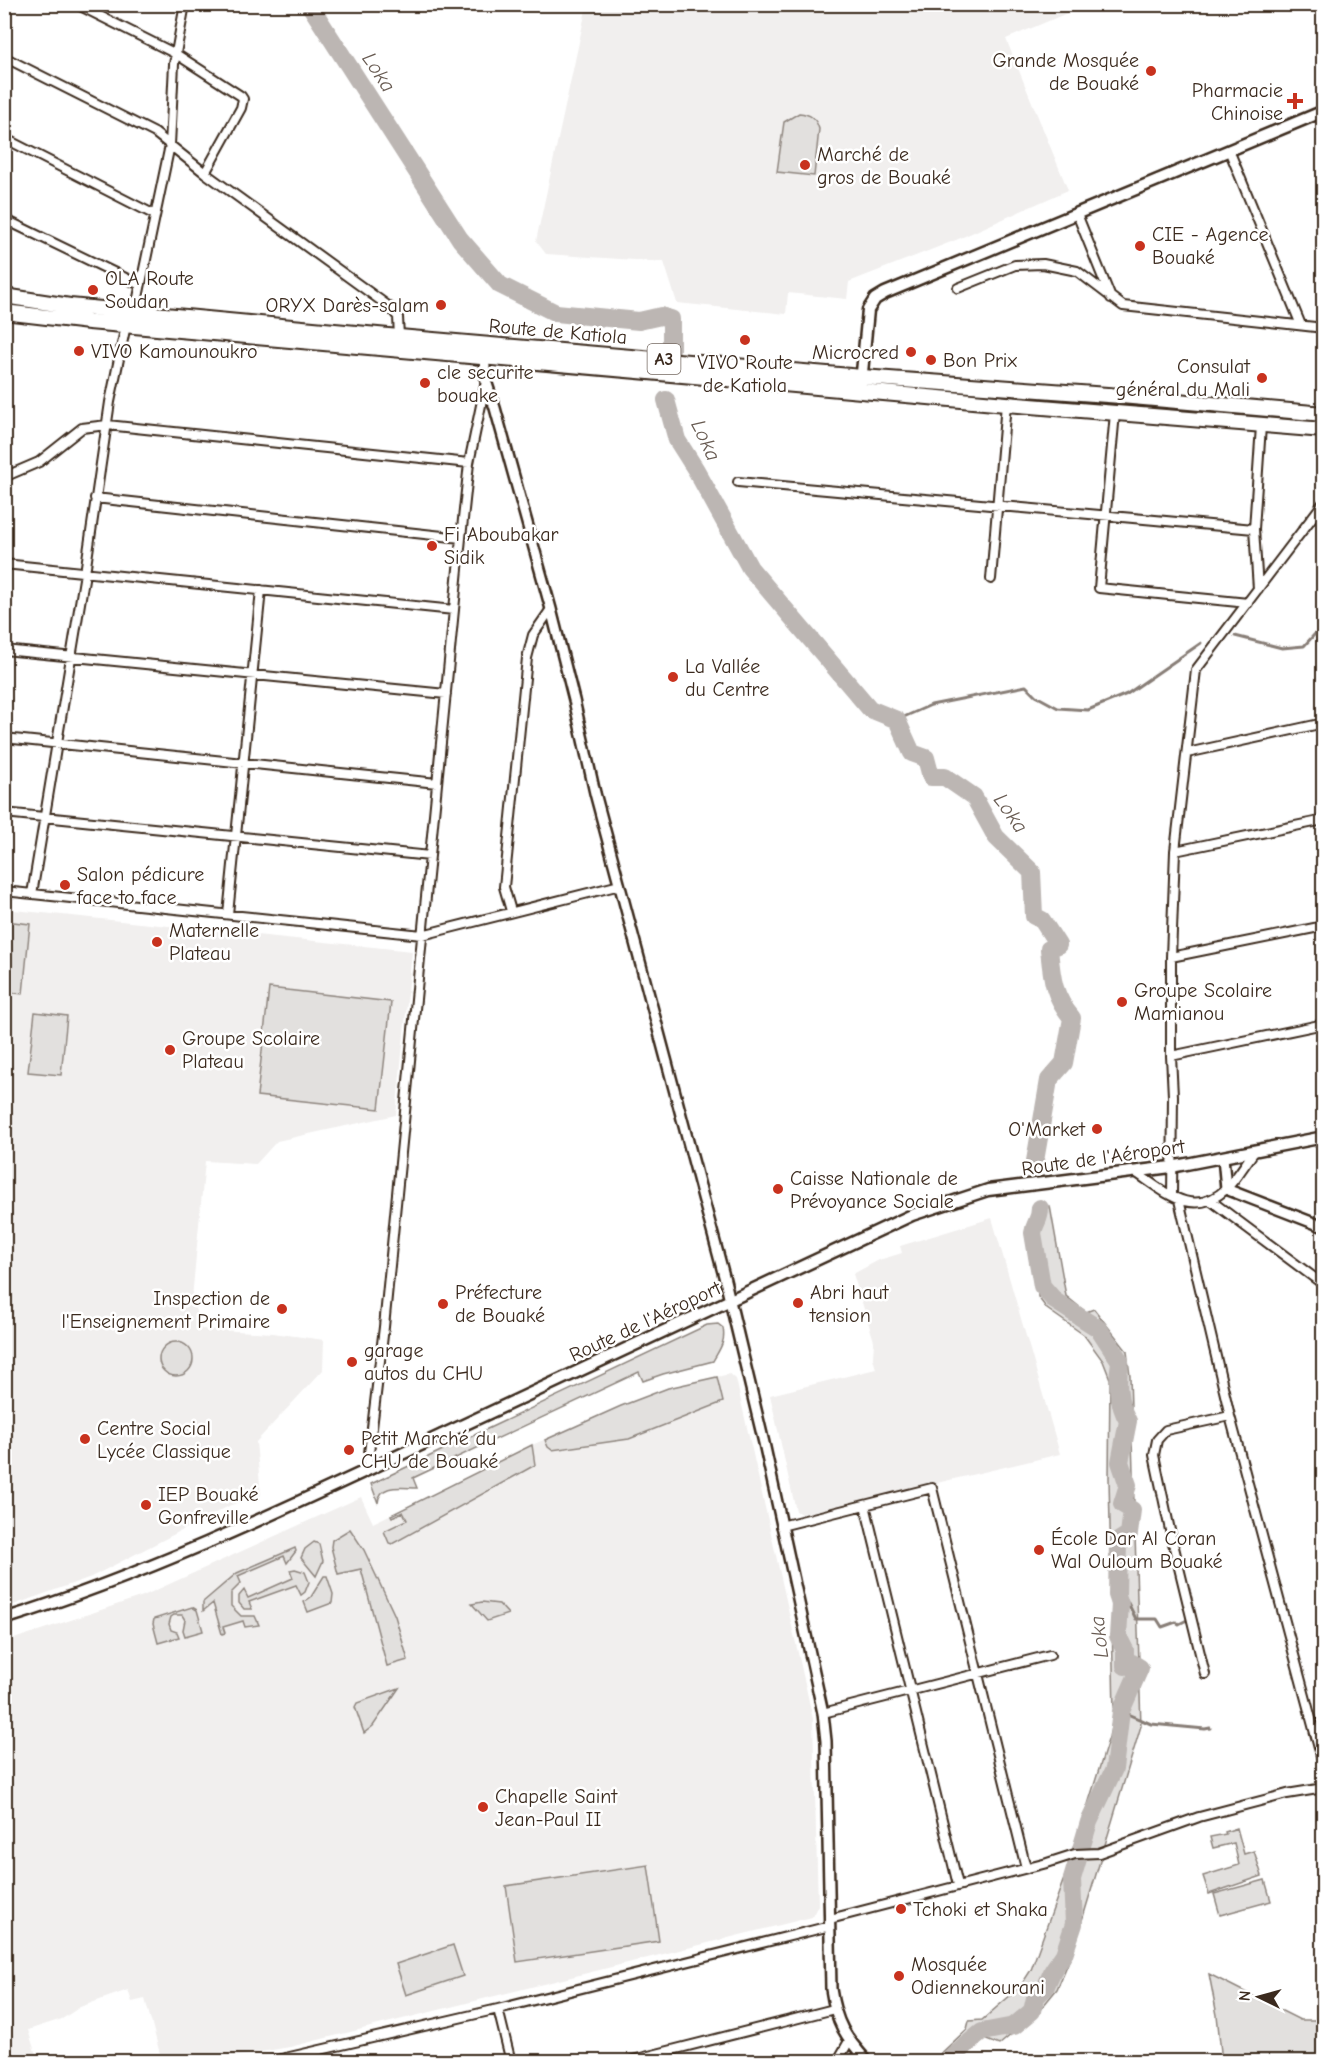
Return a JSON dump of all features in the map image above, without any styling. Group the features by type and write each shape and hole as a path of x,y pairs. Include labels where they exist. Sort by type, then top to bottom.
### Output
{"highway":[{"name":"Route de Katiola","path":"4,296 135,312 399,337 484,351"},
{"name":"Route de Katiola","path":"4,312 126,325 484,351 861,384 1121,396 1323,414"},
{"name":"Route de Katiola","path":"861,384 1006,404 1323,430"}],"main road":[{"path":"861,384 868,310 875,299 885,293 1323,111"},
{"name":"Route de l'Aéroport","path":"4,1619 171,1558 367,1470 912,1215 988,1190 1171,1167 1323,1137"}],"street":[{"path":"76,4 176,54 243,99 241,108 205,173"},
{"path":"135,312 170,145 176,54 185,4"},
{"path":"4,57 147,128 391,308 398,317 399,337"},
{"path":"4,138 155,215"},
{"path":"1228,150 1301,325"},
{"path":"1077,214 1112,299"},
{"path":"4,219 140,285"},
{"path":"958,288 1015,265 1043,264 1077,271 1122,306 1323,328"},
{"path":"32,894 107,425 126,325"},
{"path":"484,351 486,381 551,609 595,793 730,1301 764,1443 823,1713 826,1742 831,1989 834,2009 849,2042 868,2061"},
{"path":"367,1470 384,1327 469,463 486,381"},
{"path":"991,579 1006,404"},
{"path":"1115,413 1100,589 1248,603"},
{"path":"4,477 39,462 82,428 107,425 469,463"},
{"path":"1258,589 1254,529 1261,426"},
{"path":"738,482 1254,529"},
{"path":"95,498 461,538"},
{"path":"1323,502 1196,670 1175,852 1171,957 1173,1095 1171,1167 1175,1198 1323,1767"},
{"path":"4,564 454,610"},
{"path":"228,914 261,590"},
{"path":"511,911 504,887 524,678 533,635 551,609"},
{"path":"4,650 446,694"},
{"path":"1187,753 1323,723"},
{"path":"4,738 437,783"},
{"path":"4,813 430,856"},
{"path":"1175,852 1323,820"},
{"path":"4,891 422,935 620,885"},
{"path":"1171,957 1323,926"},
{"path":"1171,1056 1323,1024"},
{"path":"1135,1172 1175,1198 1191,1204 1210,1200 1226,1189 1254,1152"},
{"path":"1223,1157 1226,1189"},
{"path":"1226,1189 1323,1227"},
{"path":"1210,1200 1323,1285"},
{"path":"1205,1674 1154,1455 1157,1440 1166,1430 1230,1416"},
{"path":"781,1526 932,1488 1026,1868"},
{"path":"865,1505 958,1885"},
{"path":"823,1713 1050,1655"},
{"path":"268,2061 289,2059 498,2008 830,1922 1075,1854 1099,1853 1199,1817 1287,1794 1323,1788"},
{"path":"498,2008 512,2061"},
{"path":"626,2061 834,2009"},
{"path":"837,2061 849,2042"}],"shaded area":[{"name":"Marché de gros de Bouaké","path":"587,5 1086,5 1006,39 1068,190 956,240 849,282 847,299 788,293 786,314 677,303 664,262 546,254 536,241"},
{"path":"799,113 812,117 819,129 814,176 777,172 784,122"},
{"path":"4,909 412,951 396,1115 277,1141 256,1164 205,1161 192,1298 201,1329 273,1333 324,1340 323,1370 256,1442 261,1495 231,1505 91,1577 5,1608"},
{"path":"5,921 30,924 23,994 5,992"},
{"path":"269,988 391,1002 379,1109 257,1096"},
{"path":"35,1012 67,1016 61,1075 28,1072"},
{"path":"1050,1206 1066,1296 1086,1312 1094,1309 1127,1351 1130,1376 1141,1726 1071,1956 1057,1989 1039,2011 999,2045 979,2037 953,2061 932,2062 967,2029 969,2021 982,2020 1020,1987 1031,1970 1071,1859 1109,1737 1114,1713 1109,1478 1110,1379 1103,1361 1084,1335 1047,1309 1038,1297 1032,1208"},
{"path":"992,1218 1060,1454 839,1506 801,1514 796,1511 770,1395 876,1369 873,1358 874,1341 853,1274 879,1260 902,1253 900,1246"},
{"path":"718,1324 723,1328 724,1338 713,1361 643,1381 639,1372 413,1478 417,1488 387,1489 382,1492 378,1503 371,1484 707,1325"},
{"path":"176,1342 188,1347 193,1359 188,1371 176,1376 164,1371 159,1359 164,1347"},
{"path":"730,1374 736,1379 813,1719 818,1905 812,1917 290,2047 208,2061 162,2061 145,1999 132,2002 128,1990 80,2007 62,2019 28,2030 38,2061 5,2061 5,1642 143,1596 361,1497 373,1523 532,1445 621,1406 668,1388"},
{"path":"717,1377 723,1402 629,1439 552,1450 545,1440 668,1388"},
{"path":"532,1445 535,1465 392,1544 389,1543 384,1531 407,1520 403,1512 392,1517 391,1515"},
{"path":"350,1529 364,1550 395,1616 408,1660 387,1666 361,1569 338,1574 331,1547 332,1540"},
{"path":"314,1542 319,1544 323,1561 316,1576 301,1558 305,1549"},
{"path":"295,1548 296,1551 287,1563 284,1556 238,1576 241,1583 231,1593 231,1606 241,1616 255,1616 259,1625 245,1627 243,1621 223,1627 225,1633 222,1634 213,1603 203,1611 203,1602 237,1573"},
{"path":"290,1570 305,1572 309,1582 305,1592 301,1595 296,1585 249,1602 252,1609 244,1609 239,1603 239,1596 244,1590 248,1598 293,1578"},
{"path":"324,1576 327,1576 333,1594 332,1603 308,1612 304,1602 311,1597"},
{"path":"482,1602 499,1604 508,1614 487,1621 472,1604"},
{"path":"192,1607 197,1610 203,1631 185,1636 183,1630 185,1620 182,1615 174,1615 169,1624 171,1630 177,1632 179,1637 158,1643 153,1624 154,1619"},
{"path":"399,1688 373,1726 364,1733 355,1707 357,1703"},
{"path":"1237,1828 1244,1854 1254,1851 1262,1876 1209,1894 1203,1876 1239,1865 1234,1843 1213,1848 1210,1837 1226,1834 1225,1832"},
{"path":"648,1865 659,1941 517,1962 506,1886"},
{"path":"1265,1880 1271,1901 1220,1915 1214,1894"},
{"path":"453,1945 463,1976 406,1995 396,1964"},
{"path":"1209,1974 1300,2020 1323,2020 1323,2061 1222,2061 1217,2015"}],"waterway":[{"name":"Loka","path":"309,4 460,239 500,285 556,313 639,321 661,316 671,319 671,350"},
{"name":"Loka","path":"666,400 677,440 750,568 870,709 897,720 912,753 926,758 931,777 945,777 974,797 996,837 1032,872 1034,916 1042,920 1058,945 1049,949 1053,978 1057,994 1072,1018 1064,1063 1049,1080 1035,1161"},
{"path":"1235,636 1282,648 1304,646 1324,624"},
{"path":"897,720 931,705 1026,686 1036,696 1058,708 1088,710 1127,694 1201,643"},
{"name":"Loka","path":"945,2062 982,2032 1014,2026 1032,2011 1035,1998 1045,1988 1064,1954 1074,1924 1072,1879 1089,1822 1114,1769 1121,1711 1140,1668 1132,1663 1125,1666 1125,1650 1118,1636 1120,1604 1117,1595 1118,1541 1129,1534 1132,1510 1122,1504 1128,1485 1120,1462 1128,1421 1119,1392 1120,1361 1099,1329 1055,1301 1042,1286 1033,1233 1040,1208"},
{"path":"1120,1604 1128,1603 1136,1619 1157,1619 1162,1627 1187,1620 1189,1623 1198,1624"},
{"path":"1121,1711 1151,1724 1210,1728"}],"place":[{"name":"Grande Mosquée de Bouaké","path":"1151,71"},
{"name":"Pharmacie Chinoise","path":"1295,101"},
{"name":"Marché de gros de Bouaké","path":"805,165"},
{"name":"CIE - Agence Bouaké","path":"1140,246"},
{"name":"OLA Route Soudan","path":"93,290"},
{"name":"ORYX Darès-salam","path":"441,305"},
{"name":"VIVO Route de Katiola","path":"745,340"},
{"name":"VIVO Kamounoukro","path":"79,351"},
{"name":"Microcred","path":"911,352"},
{"name":"Bon Prix","path":"931,360"},
{"name":"Consulat général du Mali","path":"1262,378"},
{"name":"cle securite bouake","path":"425,383"},
{"name":"Fi Aboubakar Sidik","path":"432,546"},
{"name":"La Vallée du Centre","path":"673,677"},
{"name":"Salon pédicure face to face","path":"65,885"},
{"name":"Maternelle Plateau","path":"157,942"},
{"name":"Groupe Scolaire Mamianou","path":"1122,1002"},
{"name":"Groupe Scolaire Plateau","path":"170,1050"},
{"name":"O'Market","path":"1097,1129"},
{"name":"Caisse Nationale de Prévoyance Sociale","path":"778,1189"},
{"name":"Abri haut tension","path":"798,1303"},
{"name":"Préfecture de Bouaké","path":"443,1304"},
{"name":"Inspection de l'Enseignement Primaire","path":"282,1309"},
{"name":"garage autos du CHU","path":"352,1362"},
{"name":"Centre Social Lycée Classique","path":"85,1439"},
{"name":"Petit Marché du CHU de Bouaké","path":"349,1450"},
{"name":"IEP Bouaké Gonfreville","path":"146,1505"},
{"name":"École Dar Al Coran Wal Ouloum Bouaké","path":"1039,1550"},
{"name":"Chapelle Saint Jean-Paul II","path":"483,1807"},
{"name":"Tchoki et Shaka","path":"901,1909"},
{"name":"Mosquée Odiennekourani","path":"899,1976"}]}
